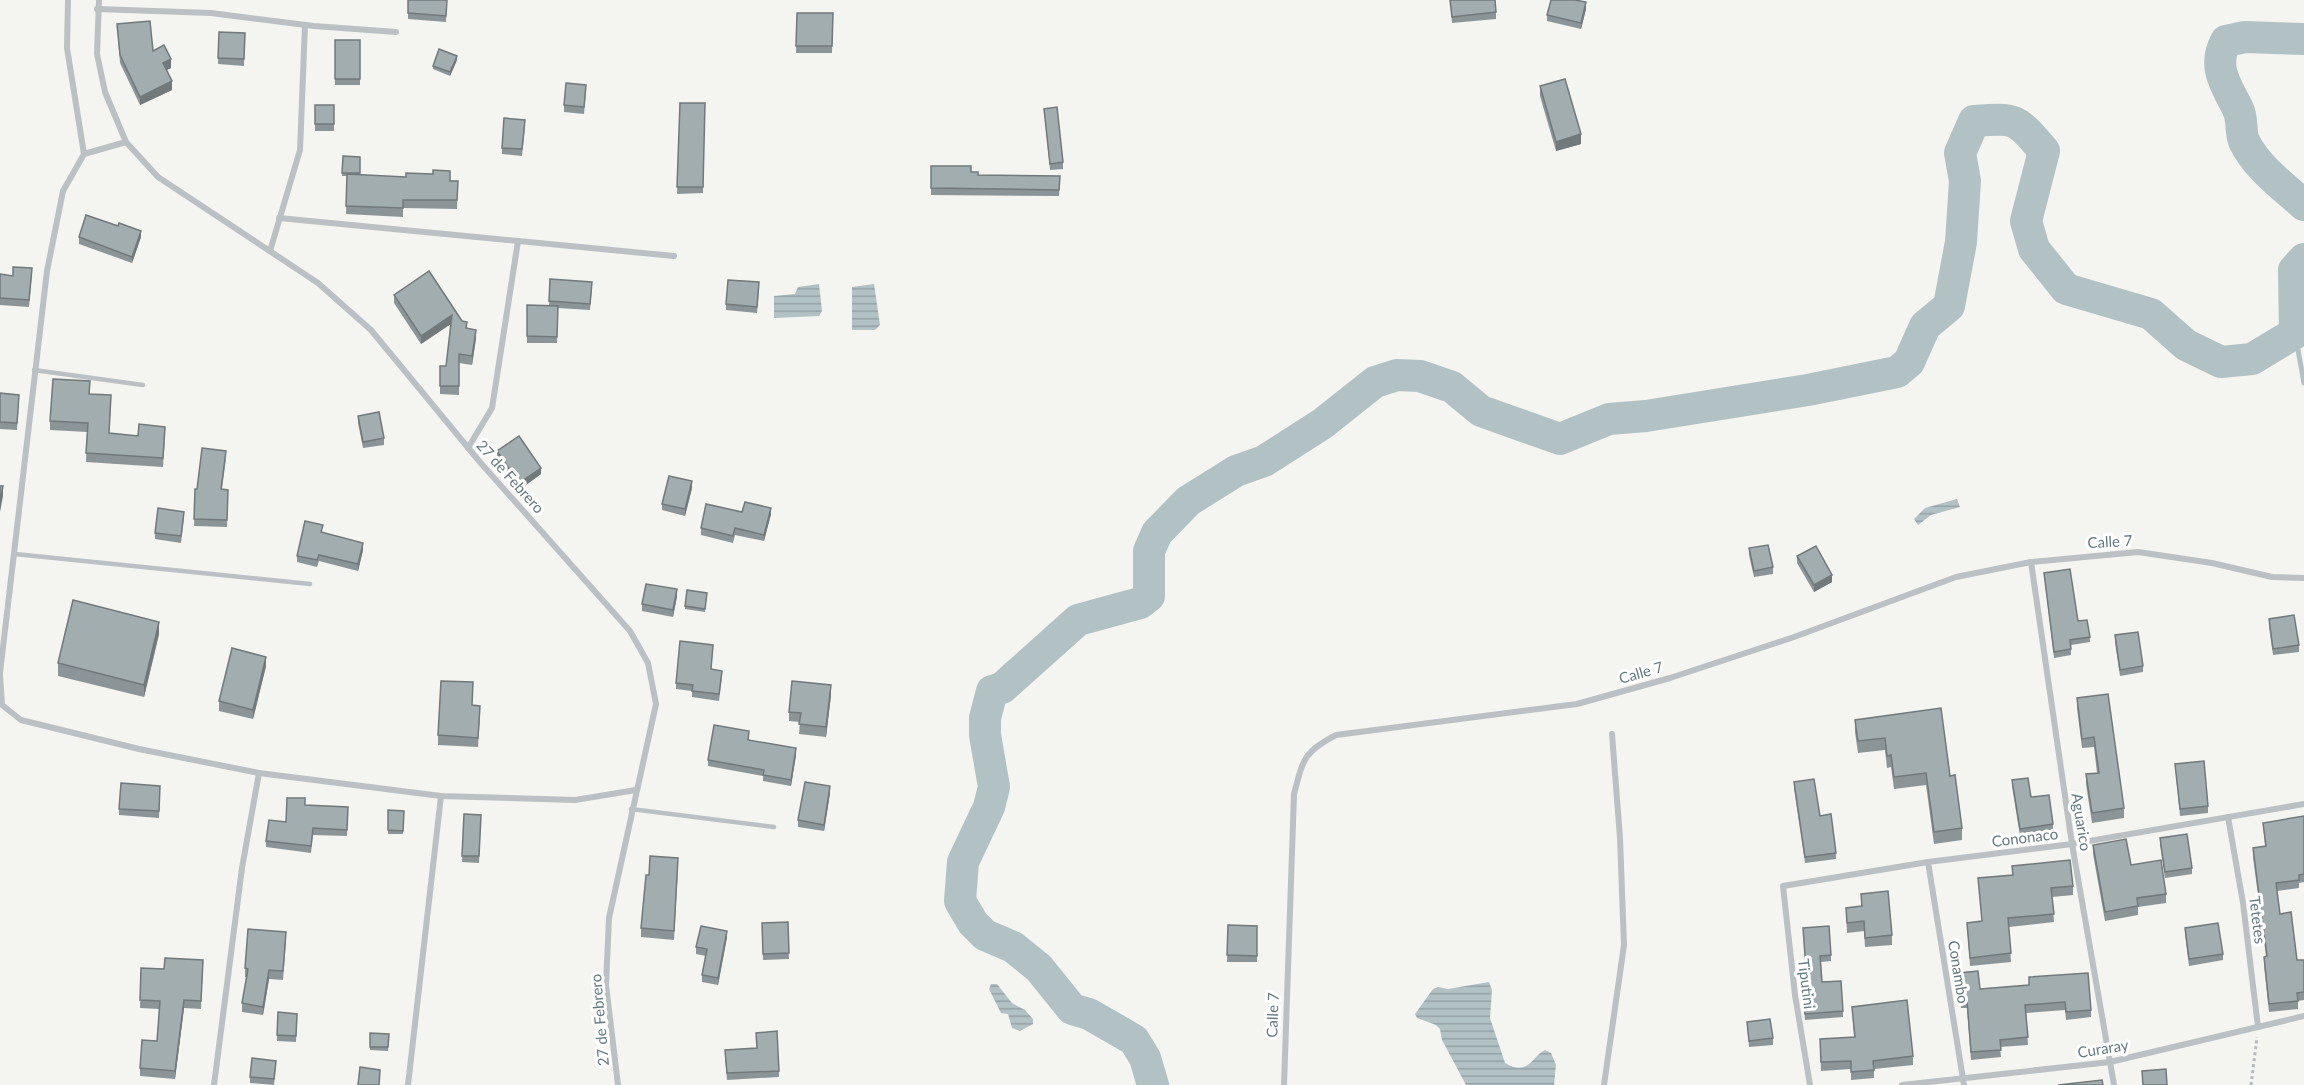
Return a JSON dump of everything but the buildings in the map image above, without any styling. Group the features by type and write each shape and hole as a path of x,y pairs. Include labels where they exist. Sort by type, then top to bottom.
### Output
{"street":[{"path":"68,0 67,48 84,154 63,191 47,271 0,674 2,705 21,720 139,749 259,773 441,796 576,800 636,790"},
{"name":"27 de Febrero","path":"99,0 97,54 105,92 126,142 158,177 318,283 371,330 468,448 630,631 648,663 656,704 631,809 609,929 606,985 618,1085"},
{"path":"97,9 211,13 305,25 396,32"},
{"path":"270,251 300,150 305,25"},
{"path":"84,154 126,142"},
{"path":"279,218 674,256"},
{"path":"468,448 492,408 518,241"},
{"name":"Calle 7","path":"1284,1085 1294,794 1302,763 1313,747 1336,735 1577,704 1670,678 1794,637 1956,576 2031,562 2138,552 2212,563 2272,577 2304,578"},
{"name":"Aguarico","path":"2031,562 2072,844 2114,1085"},
{"path":"1604,1085 1624,945 1620,838 1612,734"},
{"path":"214,1085 242,868 259,773"},
{"path":"408,1085 441,796"},
{"name":"Cononaco","path":"1783,886 1928,862 2072,844 2304,804"},
{"name":"Tetetes","path":"2228,817 2243,903 2258,1027"},
{"name":"Conambo","path":"1928,862 1964,1085"},
{"name":"Tiputini","path":"1783,886 1795,994 1810,1085"},
{"name":"Curaray","path":"1902,1085 2110,1062 2304,1016"}],"lane":[{"path":"34,370 143,384"},
{"path":"15,554 310,584"},
{"path":"631,809 774,827"}],"path":[{"path":"2251,1085 2258,1027"}],"shaded area":[{"path":"819,284 822,311 819,316 774,318 774,296 795,294 798,287"},
{"path":"874,284 880,325 875,330 852,330 852,287"},
{"path":"1957,499 1960,507 1931,515 1918,525 1914,519 1925,508"},
{"path":"1489,982 1492,990 1490,1018 1505,1063 1513,1067 1525,1067 1545,1050 1551,1053 1556,1065 1554,1085 1466,1085 1442,1040 1440,1029 1436,1025 1417,1018 1415,1014 1433,989 1438,987 1448,989"},
{"path":"991,984 997,984 1012,1003 1025,1010 1033,1019 1033,1024 1020,1031 1012,1028 1008,1014 1001,1013 989,989"}],"waterway":[{"path":"2304,39 2245,37 2226,41 2220,59 2222,76 2240,113 2243,137 2249,150 2271,176 2304,205"},
{"path":"1153,1085 1145,1058 1134,1040 1089,1014 1072,1009 1039,968 1013,947 985,935 973,923 960,901 963,862 989,807 994,787 985,735 985,718 992,691 1002,688 1078,620 1140,603 1149,596 1149,551 1157,533 1188,501 1236,471 1264,461 1322,424 1375,382 1397,375 1420,376 1452,387 1481,411 1560,439 1609,419 1646,416 1808,390 1897,372 1909,362 1925,326 1949,306 1961,242 1965,181 1960,153 1974,121 2008,120 2015,122 2044,151 2026,221 2034,249 2066,289 2151,314 2186,345 2221,362 2252,359 2295,333 2294,270 2304,259"},
{"path":"2295,333 2304,383"}]}
